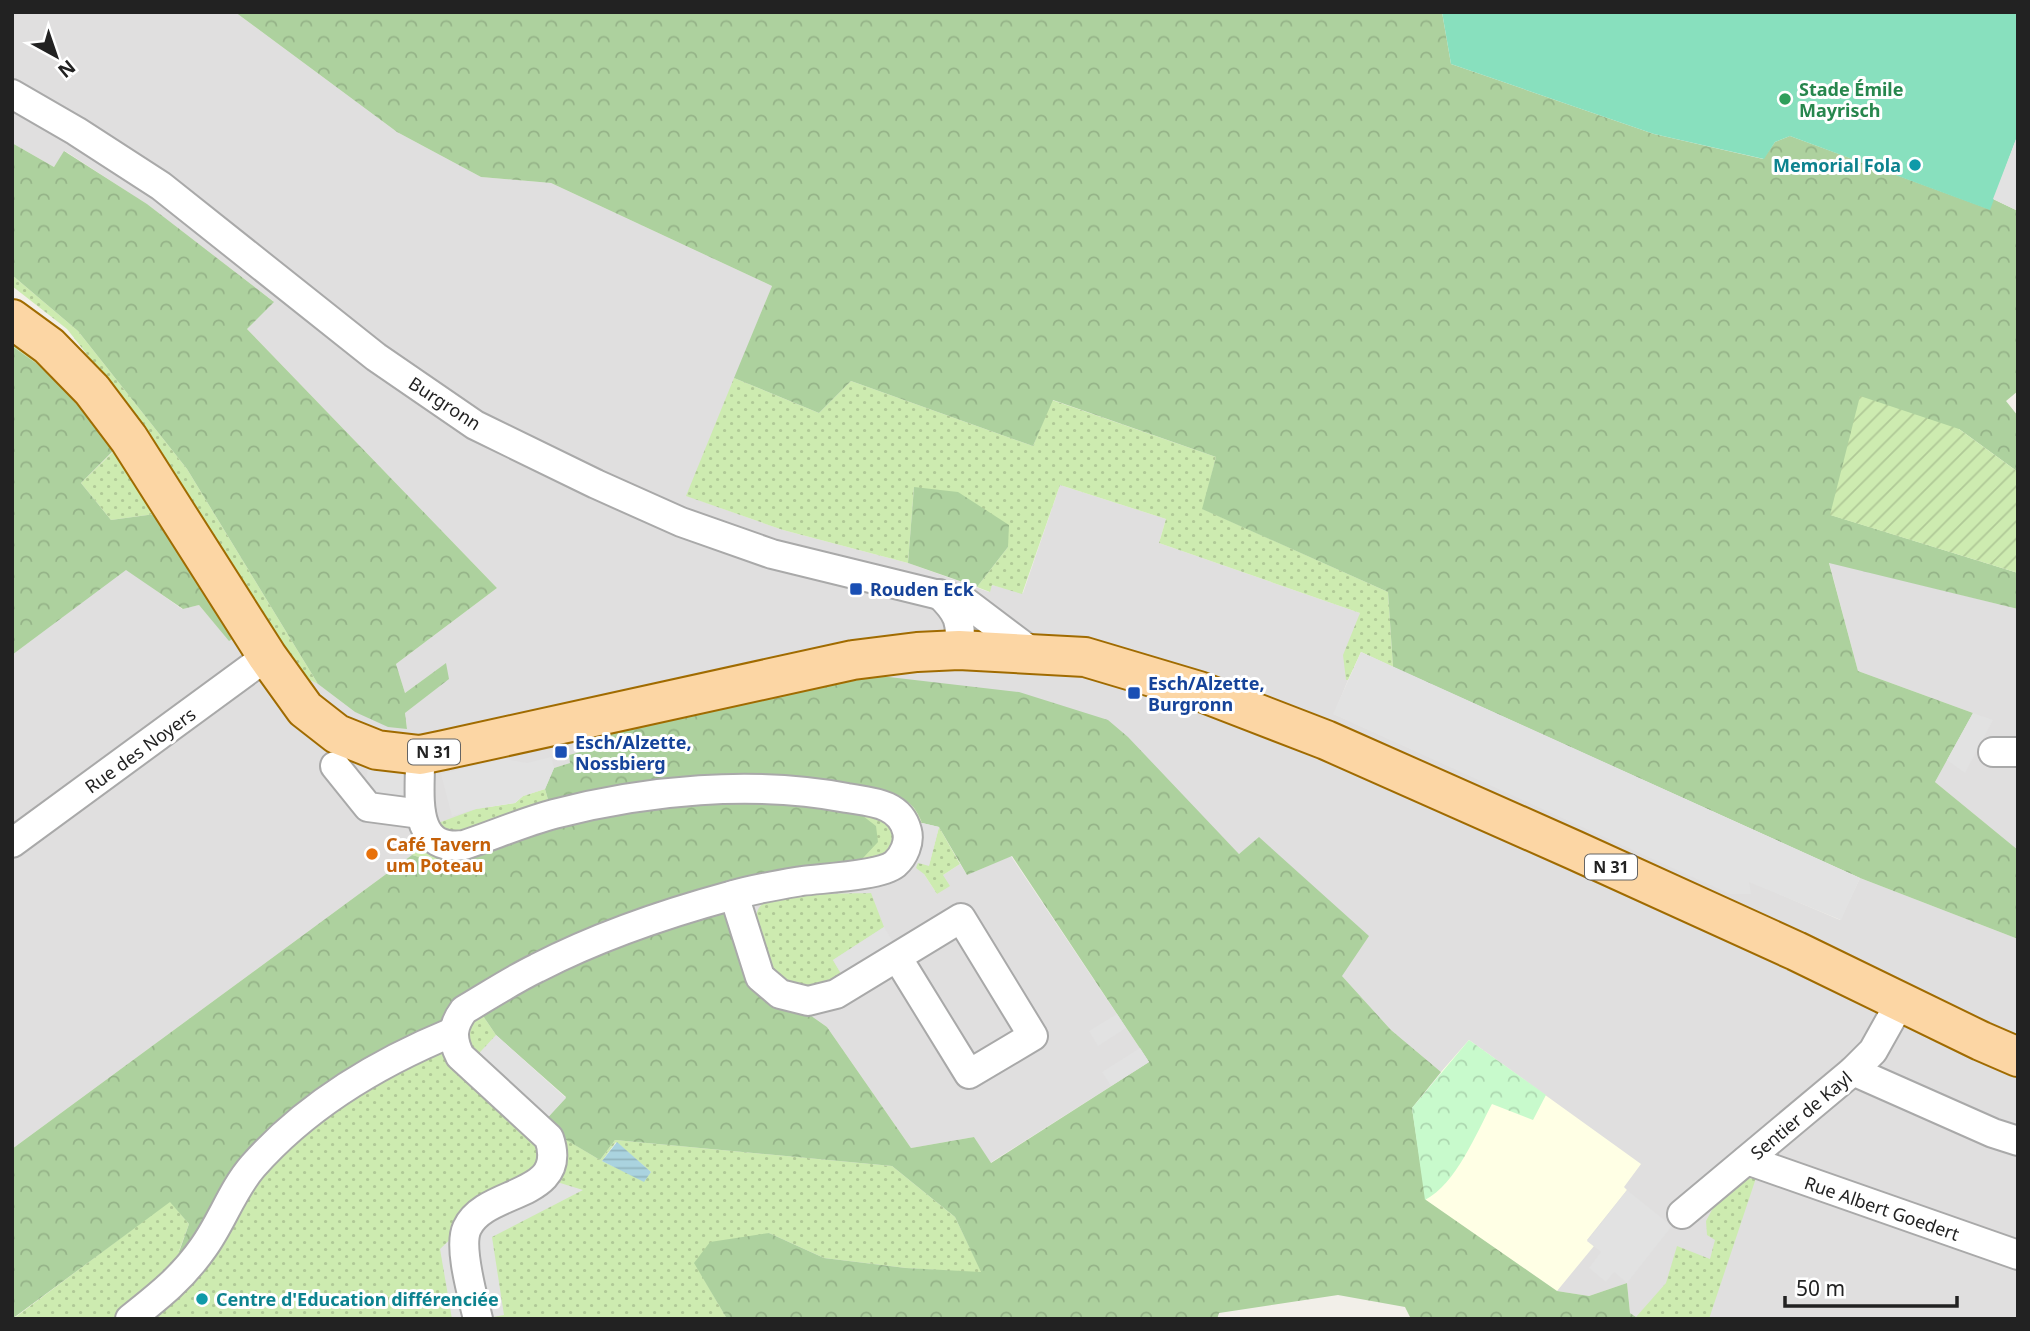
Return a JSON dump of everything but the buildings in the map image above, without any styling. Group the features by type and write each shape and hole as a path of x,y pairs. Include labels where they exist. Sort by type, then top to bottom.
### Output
{"main road":[{"name":"N 31","path":"12,319 49,346 92,390 129,439 267,656 305,709 337,734 377,750 420,755 853,660 917,652 968,650 1085,657 1199,691 1326,740 1574,850 1901,1000 2018,1057"}],"street":[{"name":"Burgronn","path":"12,94 76,131 161,186 376,357 475,425 596,484 694,526 772,554 964,601 1033,653"},
{"path":"939,594 954,609 968,650"},
{"path":"968,650 982,613"},
{"name":"Rue des Noyers","path":"12,843 267,656"},
{"path":"420,755 421,814 424,829 434,841 449,847 464,845 552,815 614,801 715,788 829,794 882,804 904,820 908,835 905,851 895,863 882,870 800,881 734,894 666,914 600,939 536,968 464,1010 456,1020 453,1032 454,1045 460,1056 549,1138 554,1152 552,1166 544,1178 477,1214 467,1227 463,1242 478,1319"},
{"path":"335,766 368,807 421,814"},
{"path":"734,894 760,977 780,994 808,1001 836,994 961,918 1033,1035 970,1074 897,957"},
{"name":"Sentier de Kayl","path":"1682,1214 1853,1071 1873,1051 1901,1000"},
{"path":"130,1319 177,1281 205,1246 252,1167 285,1133 333,1096 419,1046 453,1032"},
{"path":"1853,1071 2018,1142"},
{"name":"Rue Albert Goedert","path":"1747,1160 2018,1255"}],"shaded area":[{"path":"12,12 235,12 397,132 481,177 551,183 772,286 687,496 783,530 908,563 989,592 992,585 1023,593 1060,485 1166,519 1159,543 1360,613 1346,679 1348,680 1334,714 1730,893 1749,881 1840,920 1860,878 2018,939 2018,1319 1652,1319 1636,1317 1630,1313 1627,1283 1589,1296 1557,1291 1441,1072 1391,1030 1342,976 1260,838 1239,854 1164,777 616,730 595,748 569,755 570,763 554,768 545,789 438,823 412,855 12,1149 12,655 126,569 182,609 199,605 229,640 237,636 318,684 355,712 407,728 405,713 448,679 445,664 405,693 396,664 497,588 247,329 273,301 148,205 65,151 54,167 12,143"},
{"path":"2018,134 2018,211 1993,199"},
{"path":"1829,562 2018,609 2018,850 1935,782 1973,713 1858,671"},
{"path":"1361,652 1860,878 1841,920 1749,882 1751,894 1730,894 1333,714"},
{"path":"1973,713 1993,720 1965,773 1947,760"},
{"path":"551,757 554,768 545,789 523,796 515,803 452,816 441,774 504,759 527,763"},
{"path":"368,769 412,776 409,799 364,793"},
{"path":"904,820 939,827 929,866 924,874 937,894 943,875 960,864 967,875 1011,856 1149,1062 990,1163 974,1137 911,1148 827,1027 780,994 734,895"},
{"path":"922,823 939,827 929,866 912,861"},
{"path":"884,927 895,945 843,977 833,960"},
{"path":"1117,1014 1126,1028 1098,1046 1089,1031"},
{"path":"496,1035 566,1098 538,1128 468,1065"},
{"path":"1469,1040 1641,1164 1624,1187 1627,1190 1587,1240 1594,1246 1557,1291 1425,1200 1441,1072"},
{"path":"1140,1048 1149,1062 1111,1086 1102,1072"},
{"path":"544,1178 583,1190 492,1237 504,1315 483,1319 452,1319 440,1249 477,1214"},
{"path":"1627,1190 1672,1226 1627,1283 1614,1272 1606,1282 1589,1268 1601,1252 1587,1241"}],"green space":[{"path":"235,12 1442,12 1451,64 1654,134 1763,159 1775,142 1790,136 1989,209 1993,199 2018,211 2018,391 2006,401 2018,416 2018,472 1959,429 1831,515 2018,573 2018,609 1829,563 1858,671 1973,713 1935,782 2018,850 2018,939 1860,878 1393,667 1388,592 1202,509 1216,457 1053,400 1033,446 851,381 819,413 734,378 772,286 551,183 481,177 397,132"},
{"name":"Stade Émile Mayrisch","path":"1442,12 2018,12 2018,134 1990,210 1790,136 1775,142 1764,159 1654,134 1451,64"},
{"path":"12,143 54,167 64,151 147,204 274,302 247,329 497,588 396,664 405,693 446,663 449,679 405,713 407,729 388,727 355,712 318,684 187,469 78,331 12,275"},
{"path":"12,275 78,331 187,469 318,684 300,675 111,385 67,329 12,286"},
{"path":"12,337 91,407 155,514 111,520 81,483 113,452 36,363 12,346"},
{"path":"12,346 36,363 78,403 113,451 81,483 111,520 155,514 237,636 229,641 199,605 183,609 126,570 12,655"},
{"path":"734,378 819,413 851,381 1033,446 1052,400 1216,457 1203,509 1388,592 1393,667 1361,652 1346,680 1343,655 1360,613 1159,543 1166,519 1060,485 1022,594 992,585 990,592 977,587 1008,547 914,487 908,563 783,530 686,496"},
{"path":"1860,396 1959,429 2018,472 2018,573 1830,515"},
{"path":"914,487 958,492 1009,525 1008,547 977,587 908,563"},
{"path":"863,674 1019,692 1108,720 1128,737 1239,854 1259,837 1369,936 1342,976 1391,1030 1441,1072 1412,1108 1426,1200 1557,1291 1589,1296 1627,1283 1630,1313 1636,1317 1652,1319 1411,1319 1405,1307 1338,1295 1219,1313 1217,1319 727,1319 694,1263 710,1242 769,1233 824,1258 906,1268 981,1272 955,1217 892,1166 615,1140 600,1160 541,1125 566,1097 496,1035 475,1004 333,1095 187,1257 179,1252 189,1224 170,1202 12,1319 12,1149 412,855 443,864 557,826 617,813 717,800 826,804 863,816 876,826 878,842 862,859 734,895 780,994 827,1027 911,1148 974,1137 991,1163 1149,1062 1012,856 967,875 939,827 922,823 913,807 900,798 888,794 549,803 545,789 554,768 570,763 569,755 595,748 616,730"},
{"path":"545,789 549,803 888,794 909,803 922,823 904,821 896,863 469,857 443,864 412,855 438,823 476,809 515,803 523,796"},
{"path":"939,827 960,864 943,875 950,886 937,894 924,874 916,868 918,863 929,865"},
{"path":"871,893 884,927 833,960 843,977 817,988 802,990 784,984 766,968 760,953 755,924 759,908 764,903 800,895"},
{"path":"475,1004 496,1035 542,1125 600,1160 615,1140 892,1166 955,1217 982,1273 906,1268 824,1258 769,1233 700,1272 727,1319 13,1319 170,1201 189,1224 179,1251 252,1167","holes":["616,1142 651,1172 644,1181 602,1161"]},
{"path":"1469,1040 1546,1095 1533,1120 1492,1104 1456,1171 1436,1193 1425,1200 1412,1108"},
{"path":"1756,1178 1709,1319 1636,1317 1666,1283 1677,1246 1710,1259 1715,1240 1707,1235 1706,1221 1713,1208 1744,1179"}],"water":[{"path":"617,1142 651,1172 644,1182 602,1161"}],"place":[{"name":"Stade Émile Mayrisch","path":"1785,99"},
{"name":"Memorial Fola","path":"1915,165"},
{"name":"Rouden Eck","path":"856,589"},
{"name":"Esch/Alzette, Burgronn","path":"1134,693"},
{"name":"Esch/Alzette, Nossbierg","path":"561,752"},
{"name":"Café Tavern um Poteau","path":"372,854"},
{"name":"Centre d'Education différenciée","path":"202,1299"}]}
